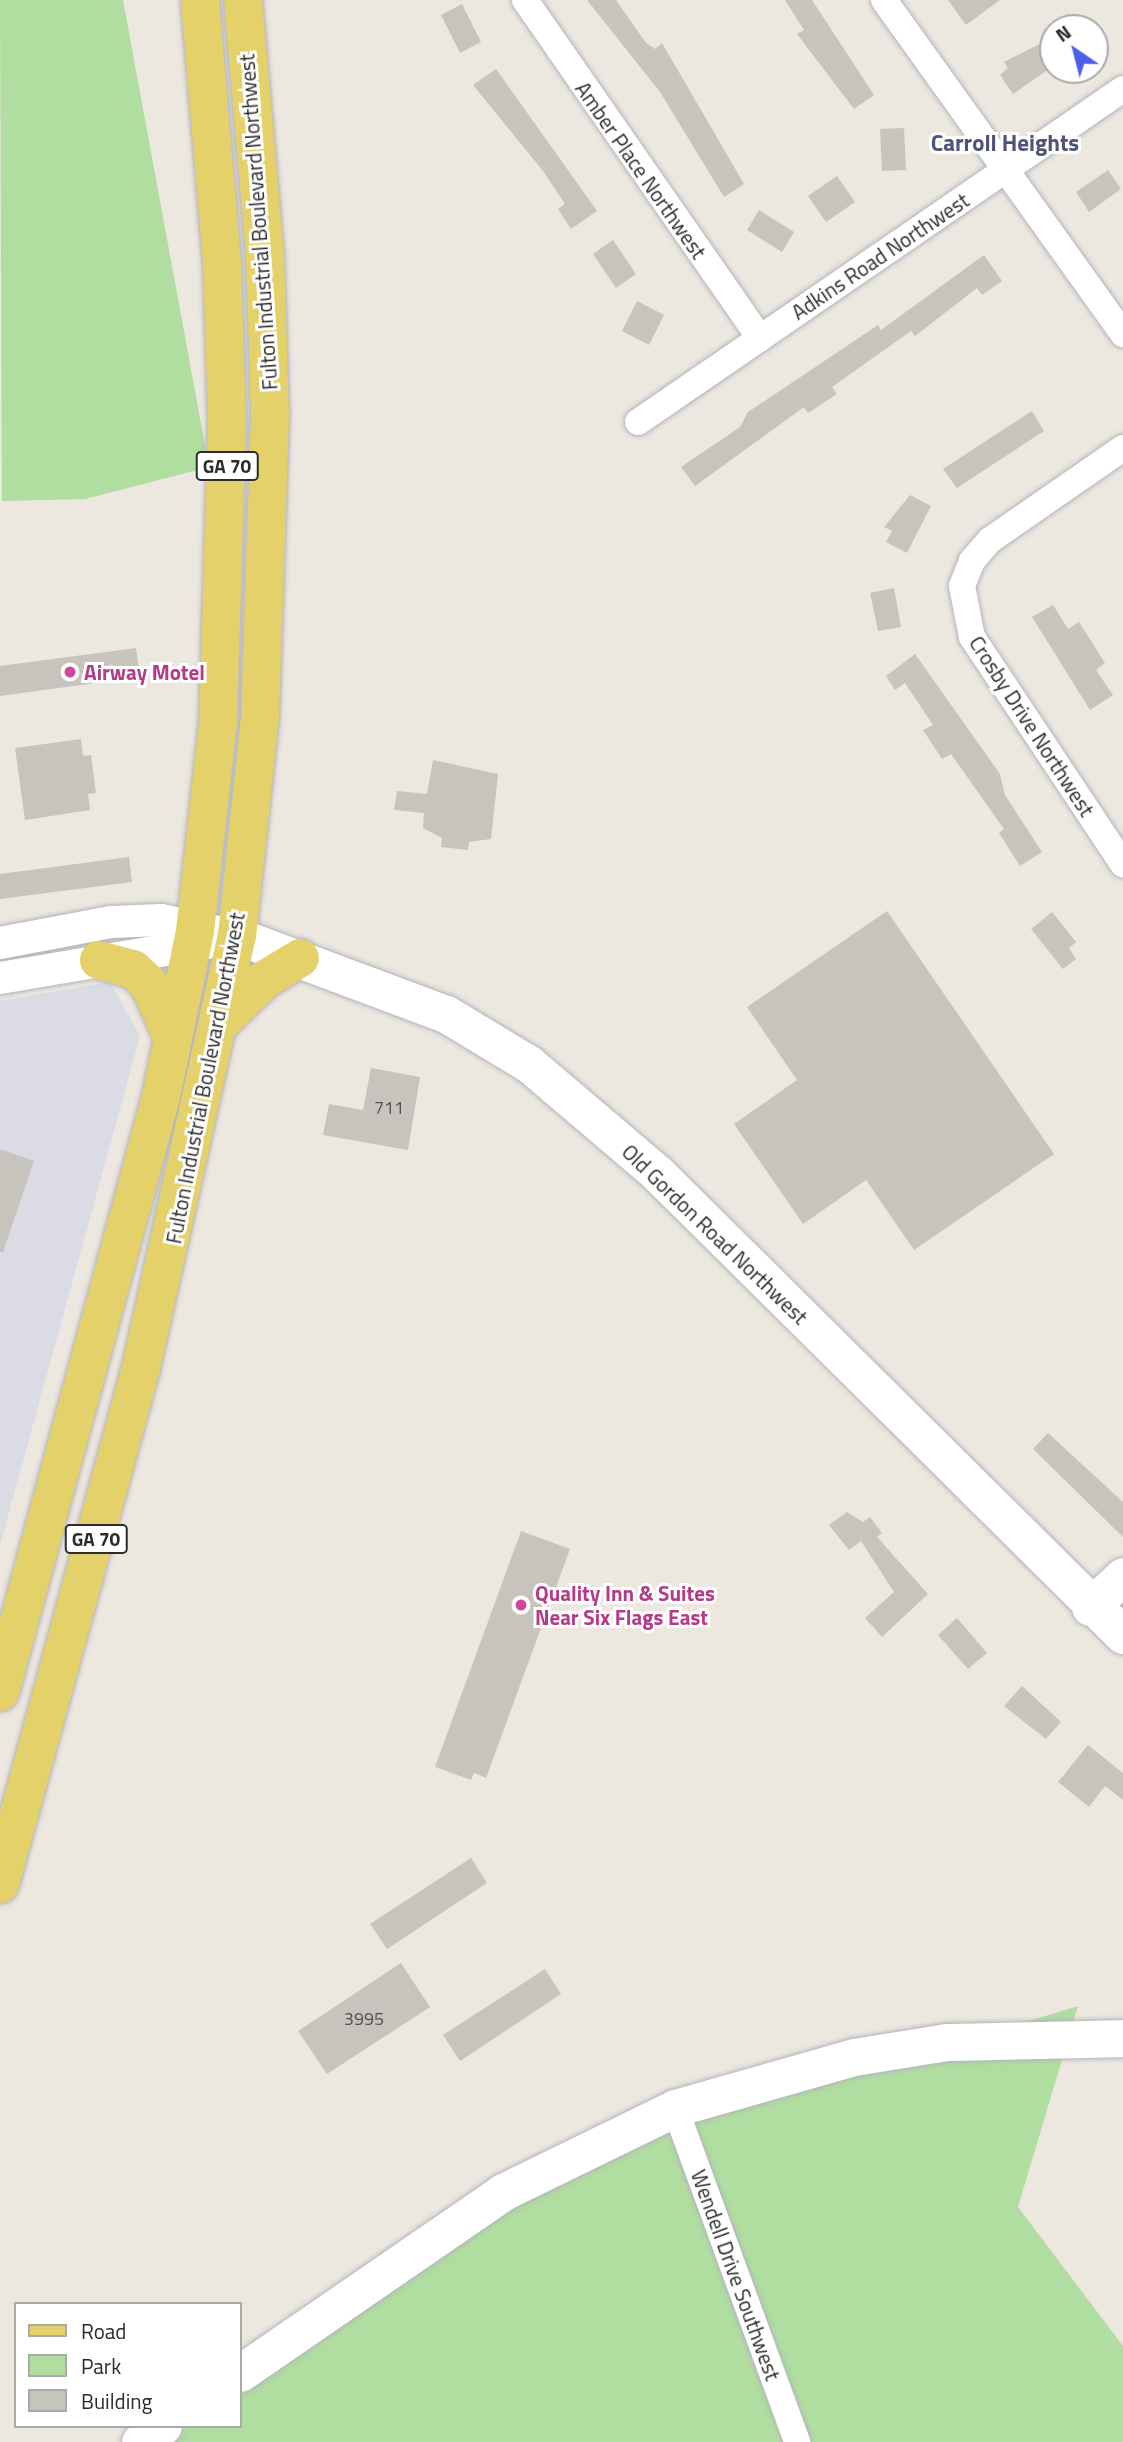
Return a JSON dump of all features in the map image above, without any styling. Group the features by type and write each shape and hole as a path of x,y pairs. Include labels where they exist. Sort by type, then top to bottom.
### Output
{"main road":[{"name":"Fulton Industrial Boulevard Northwest","path":"0,1692 173,1038 193,939 218,724 227,435 222,263 201,0"},
{"name":"Fulton Industrial Boulevard Northwest","path":"0,1884 141,1368 237,936 261,718 270,454 265,256 243,0"},
{"name":"Old Gordon Road Northwest","path":"237,936 446,1014 529,1064 656,1172 1090,1607 1123,1636"},
{"path":"219,1024 264,980 300,958"},
{"path":"99,960 133,969 149,984 173,1038"},
{"path":"1090,1607 1123,1576"},
{"path":"242,2372 503,2192 675,2108 854,2057 974,2040 1123,2038"},
{"path":"140,2442 160,2428"}],"street":[{"name":"Amber Place Northwest","path":"525,0 760,338"},
{"path":"884,0 1123,334"},
{"name":"Adkins Road Northwest","path":"638,422 1123,89"},
{"name":"Crosby Drive Northwest","path":"1123,449 990,540 972,561 962,586 972,636 1123,864"},
{"path":"0,943 111,922 161,920 193,939"},
{"path":"0,978 193,939 237,936"},
{"name":"Wendell Drive Southwest","path":"675,2108 797,2442"}],"shaded area":[{"path":"110,982 140,1036 0,1545 0,1001"}],"green space":[{"path":"0,0 123,0 209,467 85,499 2,501"},
{"path":"1078,2006 1018,2207 1123,2346 1123,2442 164,2442 185,2428 242,2428 242,2392 540,2183 742,2084 971,2039"}],"building":[{"path":"587,0 616,0 646,43 655,49 662,43 744,184 724,197 660,92"},
{"path":"785,0 812,0 874,95 854,109 797,34 804,30"},
{"path":"948,0 1000,0 966,25"},
{"path":"462,4 481,42 460,53 441,15"},
{"path":"1039,44 1039,76 1013,94 1000,75 1008,68 1004,62"},
{"path":"496,69 597,211 571,229 558,209 565,204 543,171 473,85"},
{"path":"904,128 906,170 882,171 880,129"},
{"path":"1108,170 1121,189 1089,212 1076,192"},
{"path":"837,176 855,202 826,222 808,196"},
{"path":"759,210 794,232 782,252 747,230"},
{"path":"613,240 636,274 616,288 593,254"},
{"path":"984,255 1002,281 982,295 977,288 915,336 911,331 832,387 837,394 808,413 804,407 695,486 681,467 740,427 748,412 878,325 881,330"},
{"path":"637,301 664,315 649,345 622,331"},
{"path":"1032,411 1044,431 957,488 943,469"},
{"path":"910,495 931,506 907,553 886,542 892,531 884,527"},
{"path":"894,588 901,627 878,631 870,593"},
{"path":"1053,605 1068,629 1079,622 1105,663 1096,670 1113,695 1090,710 1032,617"},
{"name":"Airway Motel","path":"136,648 140,677 0,696 0,666"},
{"path":"915,654 1000,774 1005,795 1042,852 1020,866 999,833 1004,829 951,754 942,759 923,730 933,725 905,683 895,690 886,676"},
{"path":"81,739 83,756 91,755 96,793 88,794 90,810 25,820 15,748"},
{"path":"433,760 498,774 491,839 469,842 468,850 441,847 442,838 423,828 424,813 394,810 397,791 427,794"},
{"path":"129,857 132,882 0,899 0,874"},
{"path":"887,911 1054,1154 914,1250 866,1180 803,1224 734,1124 797,1080 747,1007"},
{"path":"1052,912 1076,942 1069,948 1076,959 1063,969 1031,929"},
{"path":"371,1068 420,1077 408,1150 323,1135 329,1104 363,1110"},
{"path":"0,1149 34,1161 3,1252 0,1252"},
{"path":"1048,1433 1123,1502 1123,1537 1033,1449"},
{"path":"847,1512 863,1522 870,1517 882,1533 877,1537 928,1594 882,1637 865,1618 894,1592 861,1541 849,1550 829,1525"},
{"name":"Quality Inn & Suites Near Six Flags East","path":"521,1531 570,1549 486,1778 474,1773 471,1780 435,1767"},
{"path":"957,1618 987,1653 968,1669 938,1635"},
{"path":"1022,1686 1061,1722 1046,1739 1004,1706"},
{"path":"1088,1745 1123,1773 1123,1800 1105,1786 1089,1807 1058,1782"},
{"path":"471,1858 487,1883 387,1949 370,1924"},
{"path":"401,1963 430,2007 327,2074 298,2031"},
{"path":"545,1969 561,1994 460,2061 443,2035"}],"place":[{"name":"Airway Motel","path":"70,672"},
{"name":"Quality Inn & Suites Near Six Flags East","path":"521,1605"}],"district":[{"name":"Carroll Heights","path":"1005,143"}]}
